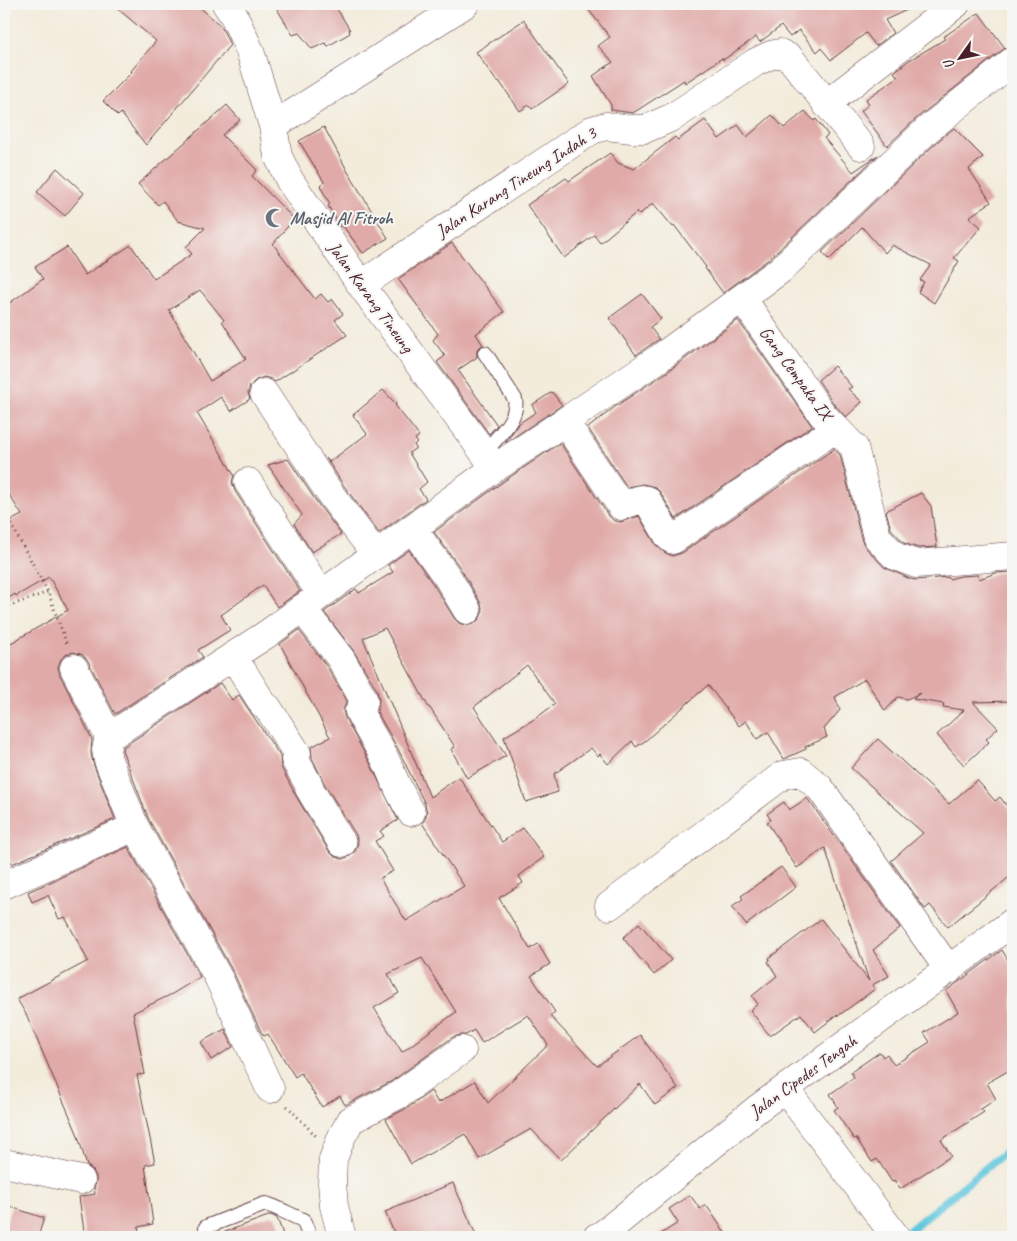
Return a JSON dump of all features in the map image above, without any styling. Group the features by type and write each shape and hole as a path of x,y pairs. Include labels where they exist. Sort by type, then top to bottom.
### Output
{"street":[{"name":"Jalan Karang Tineung","path":"226,4 234,16 250,51 273,126 278,156 290,181 361,285 490,460"},
{"path":"273,126 465,4"},
{"path":"826,104 956,4"},
{"name":"Jalan Karang Tineung Indah 3","path":"361,285 592,130 606,126 632,130 645,128 673,118 756,62 771,55 780,53 790,58 861,146"},
{"path":"109,737 233,656 376,555 412,528 490,460 565,422 658,359 779,271 928,129 1013,61"},
{"name":"Gang Cempaka IX","path":"742,298 822,414 854,447 877,537 895,556 916,564 1013,556"},
{"path":"264,393 331,495 376,555"},
{"path":"565,422 621,506 641,499 647,500 670,540 673,540 836,428"},
{"path":"248,482 312,601 336,652 363,698 364,702 359,711 411,812"},
{"path":"412,528 448,578 467,610"},
{"path":"233,656 297,753 295,760 309,788 342,843"},
{"path":"74,668 109,737 106,750 108,760 135,826 219,979 270,1089"},
{"path":"609,906 783,775 801,772 820,788 949,970"},
{"path":"4,885 135,826"},
{"name":"Jalan Cipedes Tengah","path":"597,1237 602,1235 757,1109 1013,922"},
{"path":"342,1237 334,1206 332,1183 334,1154 351,1120 400,1094 462,1050"},
{"path":"785,1089 892,1232"},
{"path":"4,1162 81,1180"}],"lane":[{"path":"485,353 515,399 516,405 490,460"},
{"path":"206,1227 265,1204 272,1204 286,1214 303,1220 310,1237"}],"path":[{"path":"4,511 48,592 74,668"},
{"path":"4,608 48,592"},
{"path":"270,1089 334,1154"}],"building":[{"path":"112,4 196,4 221,26 230,45 146,145 121,113 118,116 103,101 132,72 156,41"},
{"path":"274,4 334,4 350,33 328,46 325,43 312,49 299,33 293,35"},
{"path":"584,4 920,4 885,20 893,33 876,46 866,33 831,60 821,48 817,52 799,30 790,37 781,26 760,42 756,37 723,60 722,58 685,83 684,80 633,113 611,110 611,105 593,76 613,62 598,46 610,37"},
{"path":"979,13 1005,48 918,117 887,146 861,111 869,104 866,99 898,77 894,72 908,61 945,39 943,37"},
{"path":"524,20 569,84 532,109 529,105 520,111 476,52"},
{"path":"227,105 240,120 222,135 257,170 252,176 294,219 273,244 315,299 321,294 328,302 332,299 343,314 335,320 347,335 275,382 264,377 256,380 250,386 248,393 250,399 231,411 221,397 197,413 234,475 232,482 235,491 300,591 277,607 263,585 221,615 230,630 198,650 203,657 115,714 88,661 83,655 74,652 67,654 61,659 58,667 60,675 92,739 91,753 93,763 115,819 12,864 4,848 4,647 68,610 49,577 4,601 4,524 22,515 4,487 4,307 43,279 35,267 67,247 85,275 131,245 154,279 192,254 186,247 205,228 178,221 163,201 158,205 138,184","holes":["200,290 224,320 222,321 246,359 210,381 169,310"]},
{"path":"805,111 814,121 816,119 828,135 824,138 853,172 878,155 769,259 723,293 674,225 673,227 653,203 639,215 637,212 600,243 594,235 564,258 527,205 566,178 569,181 610,153 618,163 634,169 675,137 678,140 705,120 719,139 738,125 747,137 772,115 784,128"},
{"path":"324,127 348,172 388,238 363,253 343,226 341,227 328,206 330,204 320,186 324,182 299,141"},
{"path":"954,128 983,157 969,169 991,202 969,217 981,227 954,258 959,261 934,303 918,292 924,282 920,280 931,265 892,245 885,253 862,227 829,260 822,252"},
{"path":"57,168 84,193 65,216 37,192"},
{"path":"452,243 504,312 476,334 483,345 477,349 477,357 458,370 497,425 489,434 437,362 445,356 433,340 438,334 398,279"},
{"path":"642,294 661,319 650,327 659,339 636,355 609,318"},
{"path":"738,320 812,426 676,519 655,487 643,484 627,487 588,428"},
{"path":"834,366 852,387 848,389 862,402 846,417 834,404 818,380"},
{"path":"383,390 396,404 419,436 415,439 417,442 414,445 416,448 409,453 427,482 419,489 426,499 379,533 326,458 329,462 367,434 353,415"},
{"path":"552,392 562,405 505,443 518,424 536,412 532,405"},
{"path":"560,443 608,515 613,520 620,522 639,516 656,545 672,556 682,553 834,449 840,455 862,541 884,567 910,579 917,580 948,577 949,579 978,575 979,579 996,573 1013,572 1013,701 973,702 998,728 986,739 989,742 964,765 937,735 964,710 943,707 944,704 913,699 920,693 907,699 898,697 885,711 865,679 835,697 840,710 824,729 827,737 784,759 768,732 757,739 746,721 739,726 708,685 636,747 632,741 608,764 600,754 598,756 591,748 554,774 558,792 526,802 504,737 555,704 527,665 474,707 506,756 467,778 451,749 455,747 429,708 385,628 363,638 430,797 459,777 502,842 523,828 544,857 519,876 523,883 499,898 530,949 538,944 550,964 531,976 555,1012 550,1016 597,1066 640,1035 678,1088 655,1105 640,1084 561,1160 531,1129 479,1159 465,1134 411,1164 386,1119 409,1107 431,1091 438,1103 475,1081 488,1103 548,1045 528,1015 482,1043 474,1030 466,1035 453,1037 392,1081 345,1105 340,1096 322,1107 301,1073 295,1077 268,1034 264,1036 261,1032 233,972 149,820 122,750 123,747 220,683 232,700 239,695 280,756 281,767 329,851 334,856 342,859 350,856 355,851 358,843 356,835 324,783 312,758 311,747 330,737 280,644 299,630 328,668 347,701 343,710 345,718 398,820 380,831 384,836 375,841 393,871 380,878 406,921 464,886 422,823 427,812 425,804 398,749 377,712 379,699 377,690 353,650 324,612 356,589 359,593 393,572 388,565 409,550 454,618 459,623 467,626 475,623 480,618 483,610 480,602 461,569 434,532","holes":["422,958 456,1012 402,1052 374,1008 399,993 388,974"]},
{"path":"288,459 341,534 312,552 294,524 302,515 268,465"},
{"path":"921,493 931,506 937,547 918,548 904,543 891,529 886,511"},
{"path":"878,739 949,804 977,780 995,801 1000,797 1013,814 1013,874 948,927 930,905 925,909 891,861 923,833 851,768"},
{"path":"807,798 900,928 873,950 889,976 872,985 875,989 815,1032 801,1014 770,1036 750,1010 758,1004 752,996 777,976 768,962 769,958 821,919 869,981 825,848 797,868 767,822 771,820 767,814 784,802 789,810"},
{"path":"128,847 200,977 172,994 133,1013 145,1074 137,1075 155,1163 145,1165 153,1224 138,1227 141,1237 85,1237 79,1197 95,1194 96,1176 92,1169 87,1166 77,1133 27,1016 17,999 88,961 65,917 59,919 48,895 32,902 28,892"},
{"path":"781,867 796,887 746,925 732,906 743,899 741,896"},
{"path":"639,923 671,960 654,975 623,938"},
{"path":"1002,950 1013,968 1013,1068 987,1083 996,1099 981,1109 984,1112 941,1140 951,1156 900,1189 894,1180 892,1182 877,1159 872,1162 856,1138 854,1139 834,1110 838,1107 830,1094 854,1077 851,1072 880,1052 883,1057 887,1054 894,1065 930,1042 924,1033 958,1012 946,991"},
{"path":"225,1029 233,1047 211,1060 201,1042"},
{"path":"453,1183 477,1237 396,1237 385,1212"},
{"path":"690,1195 700,1209 706,1205 728,1237 656,1237 678,1223 669,1209"},
{"path":"11,1207 44,1218 38,1237 4,1237 4,1229"},
{"path":"271,1215 277,1218 284,1237 218,1237 217,1235"}],"waterway":[{"path":"901,1237 1013,1146"}],"place":[{"name":"Masjid Al Fitroh","path":"275,218"}]}
